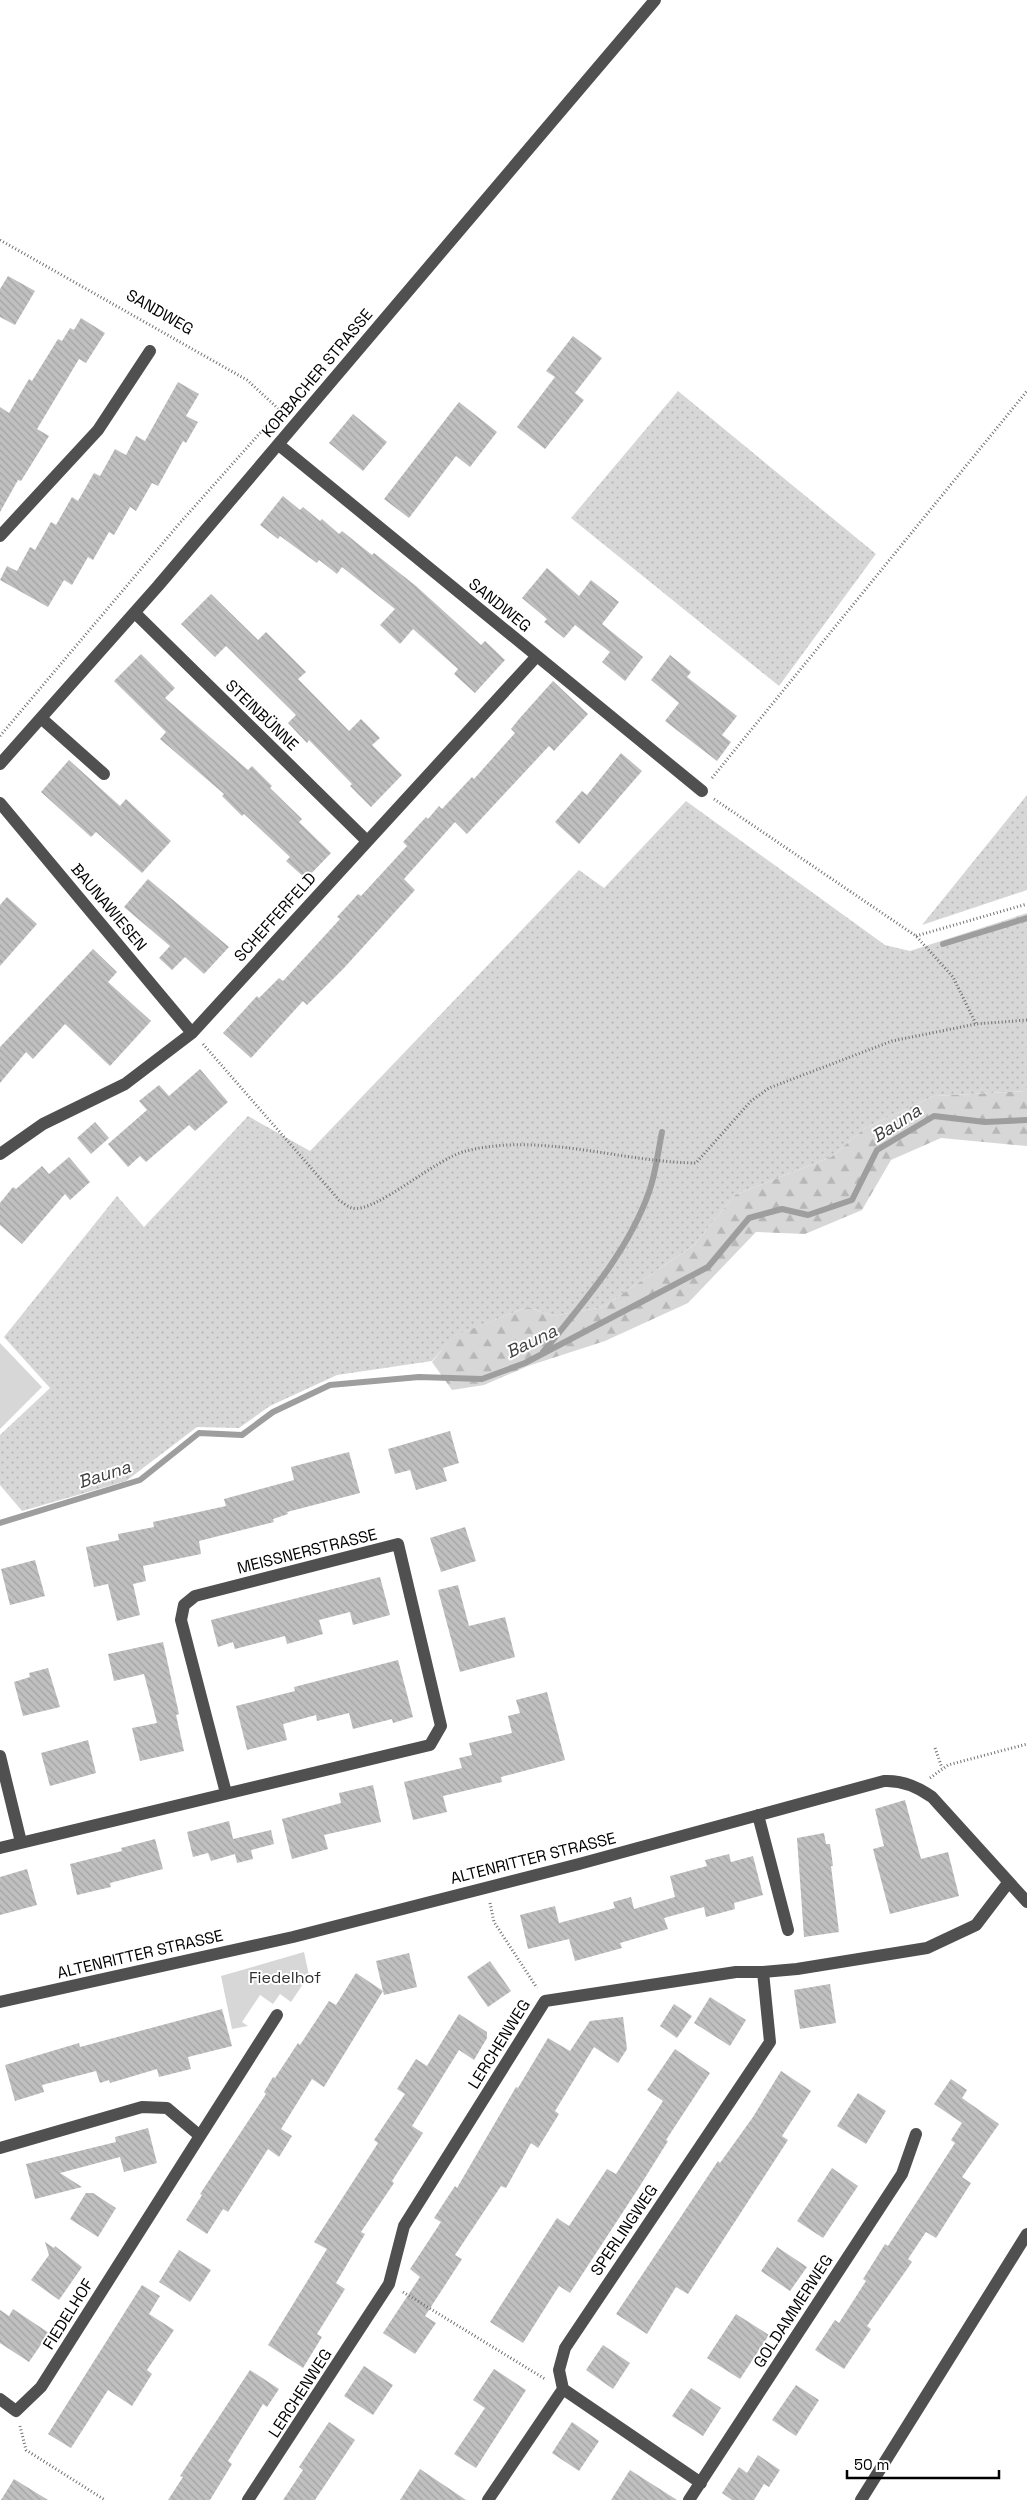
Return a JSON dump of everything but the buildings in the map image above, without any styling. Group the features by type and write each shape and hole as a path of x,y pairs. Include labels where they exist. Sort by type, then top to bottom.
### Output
{"street":[{"name":"KORBACHER STRASSE","path":"0,764 135,613 655,0"},
{"path":"0,536 98,430 150,351"},
{"name":"SANDWEG","path":"278,445 702,791"},
{"name":"STEINBÜNNE","path":"135,613 366,840"},
{"name":"SCHEFFERFELD","path":"0,1154 43,1124 125,1084 192,1033 366,840 537,656"},
{"path":"41,718 104,774"},
{"name":"BAUNAWIESEN","path":"0,803 192,1033"},
{"name":"MEISSNERSTRASSE","path":"0,1848 430,1745 441,1726 398,1544 195,1596 184,1605 181,1620 226,1793"},
{"path":"0,1756 21,1842"},
{"name":"ALTENRITTER STRASSE","path":"0,2002 293,1936 487,1887 884,1781 896,1780 919,1789 932,1797 1027,1902"},
{"path":"758,1815 788,1930"},
{"name":"LERCHENWEG","path":"248,2500 389,2284 404,2226 545,2002 736,1972 797,1969 927,1948 976,1925 1008,1883"},
{"name":"SPERLINGWEG","path":"562,2389 559,2370 565,2348 770,2042 763,1972"},
{"name":"FIEDELHOF","path":"16,2411 41,2387 276,2015"},
{"path":"0,2148 142,2107 167,2108 200,2136"},
{"name":"GOLDAMMERWEG","path":"690,2500 902,2174 916,2134"},
{"path":"861,2500 1027,2234"},
{"path":"488,2500 562,2389 701,2482"},
{"path":"0,2399 16,2411"}],"path":[{"name":"SANDWEG","path":"0,240 247,380 268,396 295,425"},
{"path":"976,1024 954,977 916,936 702,791 1027,391"},
{"path":"0,736 179,524 268,424 295,425"},
{"path":"916,936 1027,904"},
{"path":"192,1033 339,1200 352,1208 369,1206 445,1159 466,1151 528,1144 679,1163 696,1163 751,1101 769,1088 892,1041 976,1024 1027,1020"},
{"path":"919,1789 942,1768 948,1765 1027,1744"},
{"path":"935,1748 942,1768"},
{"path":"487,1887 494,1922 545,2002"},
{"path":"389,2284 562,2389"},
{"path":"16,2411 26,2450 105,2500"}],"green space":[{"path":"678,391 876,554 779,686 571,518"},
{"path":"1027,795 1027,890 922,925"},
{"path":"686,801 885,945 910,951 1027,913 1027,1091 934,1096 865,1128 831,1157 735,1195 694,1245 603,1307 553,1316 528,1307 454,1336 432,1361 337,1375 270,1406 239,1428 197,1427 126,1481 22,1511 0,1485 0,1435 50,1388 4,1337 117,1196 144,1227 248,1116 310,1151 579,870 604,888"},
{"path":"1027,1091 1027,1146 941,1138 891,1160 862,1210 805,1234 756,1232 688,1303 605,1341 528,1366 484,1385 452,1390 432,1362 453,1336 528,1307 553,1316 603,1307 694,1245 735,1195 831,1157 865,1128 934,1096"},
{"path":"0,1343 42,1387 0,1429"},
{"name":"Fiedelhof","path":"304,1952 309,1975 291,2002 280,1994 273,2004 260,1995 242,2022 248,2026 232,2029 221,1976"}],"waterway":[{"path":"943,944 1027,918"},
{"name":"Bauna","path":"0,1523 140,1480 199,1433 242,1435 273,1412 330,1385 419,1377 482,1379 525,1363 708,1267 749,1218 782,1209 808,1215 852,1200 877,1150 934,1116 985,1122 1027,1120"},
{"path":"543,1352 603,1276 629,1235 640,1214 651,1185 662,1132"}]}
